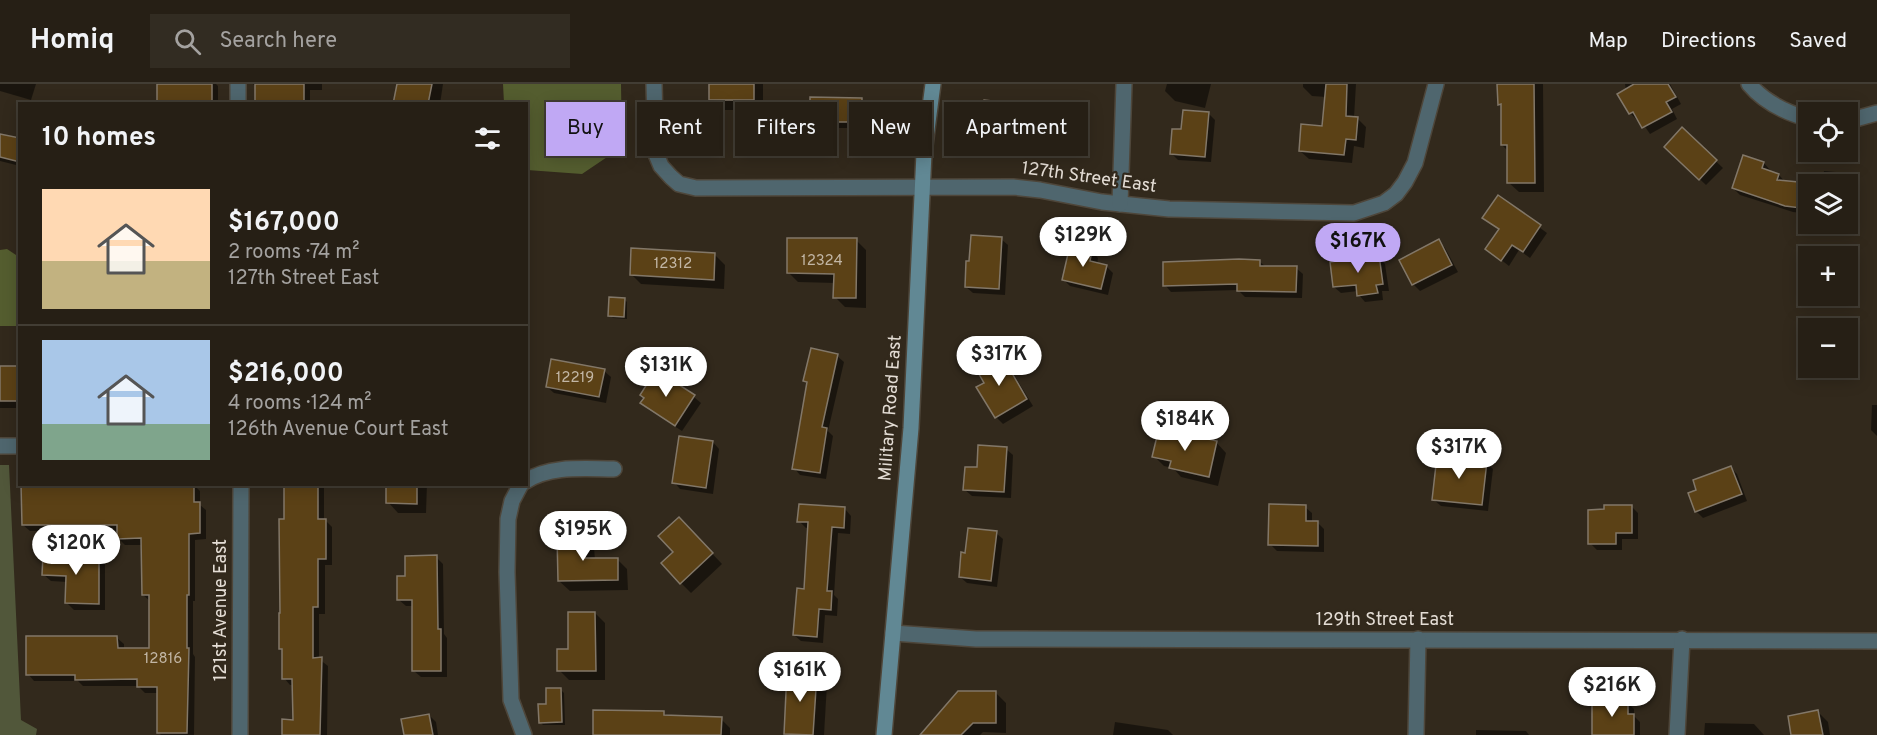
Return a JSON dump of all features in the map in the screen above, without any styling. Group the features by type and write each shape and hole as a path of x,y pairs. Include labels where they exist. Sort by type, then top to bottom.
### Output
{"main road":[{"name":"Military Road East","path":"884,735 910,428 924,153 933,84"}],"street":[{"path":"238,84 238,102"},
{"name":"127th Street East","path":"654,84 656,154 661,166 679,184 696,188 1013,187 1120,204 1237,212 1354,213 1384,203 1396,194 1405,182 1415,163 1436,84"},
{"path":"1120,204 1124,84"},
{"path":"1749,84 1771,103 1798,116"},
{"path":"1858,118 1877,113"},
{"path":"0,446 18,446"},
{"path":"528,480 535,475 563,469 614,469"},
{"name":"121st Avenue East","path":"240,735 241,486"},
{"path":"520,486 512,501 508,519 507,584 511,700 524,735"},
{"name":"129th Street East","path":"893,633 976,639 1877,641"},
{"path":"1416,735 1418,639"},
{"path":"1677,735 1682,639"}],"green space":[{"path":"503,84 621,84 621,102 546,102 546,156 609,156 582,174 528,170 528,102 504,102"},
{"path":"7,249 18,256 18,326 0,326 0,250"},
{"path":"0,465 9,465 21,720 37,729 36,735 0,735"}],"building":[{"path":"157,84 212,84 212,102 157,102"},
{"path":"255,84 304,84 304,102 255,102"},
{"path":"397,84 432,84 428,102 393,102"},
{"path":"709,84 754,84 754,100 709,100"},
{"path":"1326,84 1347,84 1346,116 1358,117 1356,140 1346,139 1344,155 1299,151 1301,124 1322,126"},
{"path":"1497,84 1534,84 1535,183 1507,183 1507,145 1501,145 1501,104 1498,105"},
{"path":"1634,84 1668,84 1676,97 1666,102 1672,112 1642,128 1633,112 1629,114 1617,94"},
{"path":"810,97 862,98 862,102 849,102 849,122 837,122 837,102 810,102"},
{"path":"1183,110 1209,112 1205,157 1170,154 1172,129 1181,129"},
{"path":"1682,127 1717,160 1699,180 1664,147"},
{"path":"0,134 18,138 18,162 0,157"},
{"path":"1743,155 1764,162 1762,168 1779,174 1777,180 1798,182 1798,208 1785,206 1732,188"},
{"path":"1498,195 1541,225 1523,252 1512,245 1501,261 1485,249 1499,229 1482,218"},
{"path":"971,235 1002,237 999,289 965,287 966,261 969,261"},
{"path":"787,238 857,238 856,298 833,298 834,274 787,273"},
{"path":"1439,239 1452,265 1412,285 1399,260"},
{"path":"1070,245 1092,250 1090,261 1107,265 1101,289 1062,280"},
{"path":"631,248 715,253 714,280 630,275"},
{"path":"1379,255 1383,284 1376,285 1378,293 1357,296 1356,285 1333,287 1330,262"},
{"path":"1260,260 1260,266 1297,266 1296,292 1237,291 1237,284 1163,286 1163,262"},
{"path":"609,297 625,298 624,317 608,316"},
{"path":"811,348 838,354 822,427 827,428 820,473 792,469 807,382 803,381"},
{"path":"1001,354 1027,399 995,418 976,387 984,383 976,369"},
{"path":"551,359 605,369 599,397 546,387"},
{"path":"0,366 18,366 18,401 0,401"},
{"path":"656,370 695,395 675,426 640,403 644,398 640,395"},
{"path":"1159,428 1217,441 1209,477 1169,468 1171,461 1152,457"},
{"path":"679,436 713,441 706,488 672,483"},
{"path":"978,445 1007,447 1004,492 963,490 965,467 977,467"},
{"path":"1437,456 1487,461 1482,505 1432,500"},
{"path":"1731,466 1742,494 1695,512 1688,493 1696,490 1693,480"},
{"path":"21,486 194,486 194,502 200,502 200,533 189,534 187,733 157,733 157,687 137,687 137,679 75,680 75,675 26,675 26,636 117,636 118,648 149,648 149,595 142,595 141,538 117,539 117,525 22,525"},
{"path":"284,486 318,486 318,519 326,519 326,559 318,559 318,607 313,607 313,658 322,657 320,735 282,735 282,719 293,720 292,679 282,679 282,649 279,649 279,519 284,519"},
{"path":"386,486 417,486 417,504 386,503"},
{"path":"799,504 845,507 844,528 832,527 827,591 832,591 831,610 819,609 817,637 793,635 797,588 804,589 808,522 797,522"},
{"path":"1269,504 1306,505 1306,521 1318,521 1318,546 1268,545"},
{"path":"1604,505 1632,505 1632,533 1616,533 1616,544 1588,544 1588,510 1604,509"},
{"path":"679,517 713,553 680,584 661,563 673,552 658,536"},
{"path":"968,528 997,531 991,581 959,577 961,552 965,553"},
{"path":"557,536 585,536 585,558 618,558 618,580 558,581"},
{"path":"43,555 99,555 99,604 65,603 66,576 42,575"},
{"path":"437,555 441,671 412,671 412,600 397,600 397,576 405,576 405,556"},
{"path":"568,612 595,612 596,671 557,671 557,649 568,649"},
{"path":"787,671 817,673 813,735 784,734"},
{"path":"546,688 561,688 562,722 539,723 538,704 546,704"},
{"path":"958,691 996,691 996,723 973,723 961,735 920,735"},
{"path":"1628,700 1628,714 1634,714 1634,735 1592,735 1592,701"},
{"path":"593,710 664,711 664,715 722,717 721,735 593,735"},
{"path":"1818,710 1823,735 1791,735 1788,716"},
{"path":"429,714 433,735 404,735 401,719"}]}
